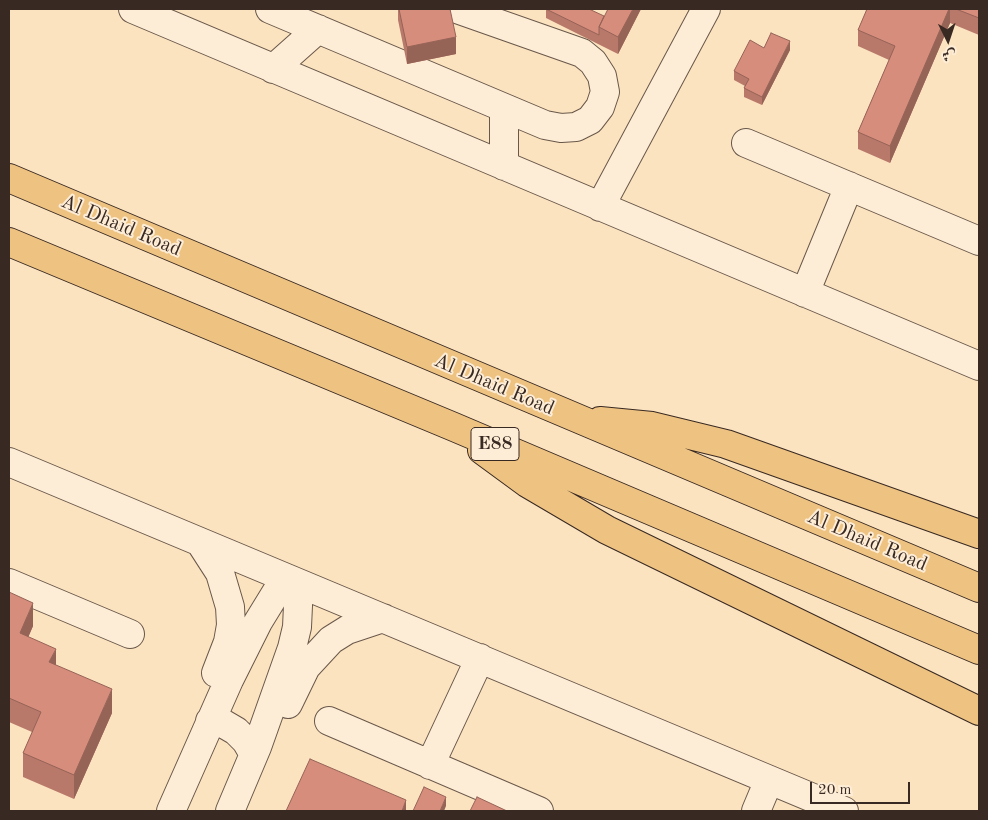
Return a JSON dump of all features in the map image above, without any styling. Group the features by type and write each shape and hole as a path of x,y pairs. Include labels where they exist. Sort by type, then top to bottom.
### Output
{"highway":[{"name":"Al Dhaid Road","path":"9,178 576,420 979,588"},
{"name":"E88","path":"9,242 454,427 979,650"},
{"path":"576,420 652,426 726,444 979,534"},
{"path":"454,427 527,483 607,530 979,711"}],"street":[{"path":"132,9 160,14 274,70 979,366"},
{"path":"270,9 545,124 561,128 576,127 590,120 600,107 605,92 602,76 593,62 582,54 457,9"},
{"path":"600,207 706,9"},
{"path":"274,70 318,29"},
{"path":"504,108 504,166"},
{"path":"746,143 979,241"},
{"path":"805,294 849,186"},
{"path":"9,462 844,811"},
{"path":"200,542 211,556 220,573 230,607 231,625 228,642 205,704 208,724"},
{"path":"171,811 208,724 258,622 292,581"},
{"path":"230,811 255,750 292,648 297,627 292,581"},
{"path":"9,583 130,634"},
{"path":"255,750 284,711 306,667 316,653 346,630 383,618"},
{"path":"430,764 480,658"},
{"path":"329,721 539,811"},
{"path":"208,724 224,724 236,731 255,750"},
{"path":"756,811 769,780"}],"building":[{"path":"399,9 450,9 456,37 407,47"},
{"path":"546,9 589,9 604,16 599,27 599,35"},
{"path":"608,9 633,9 618,37 599,27"},
{"path":"867,9 949,9 890,146 858,132 895,46 858,30"},
{"path":"956,9 979,9 979,18"},
{"path":"771,33 790,41 762,97 744,88 749,79 734,71 750,40 764,48"},
{"path":"9,592 33,603 20,633 56,649 49,662 112,689 74,775 23,753 41,712 9,698"},
{"path":"310,759 406,800 402,811 286,811"},
{"path":"424,787 446,797 440,811 413,811"},
{"path":"477,797 507,811 470,811"}]}
